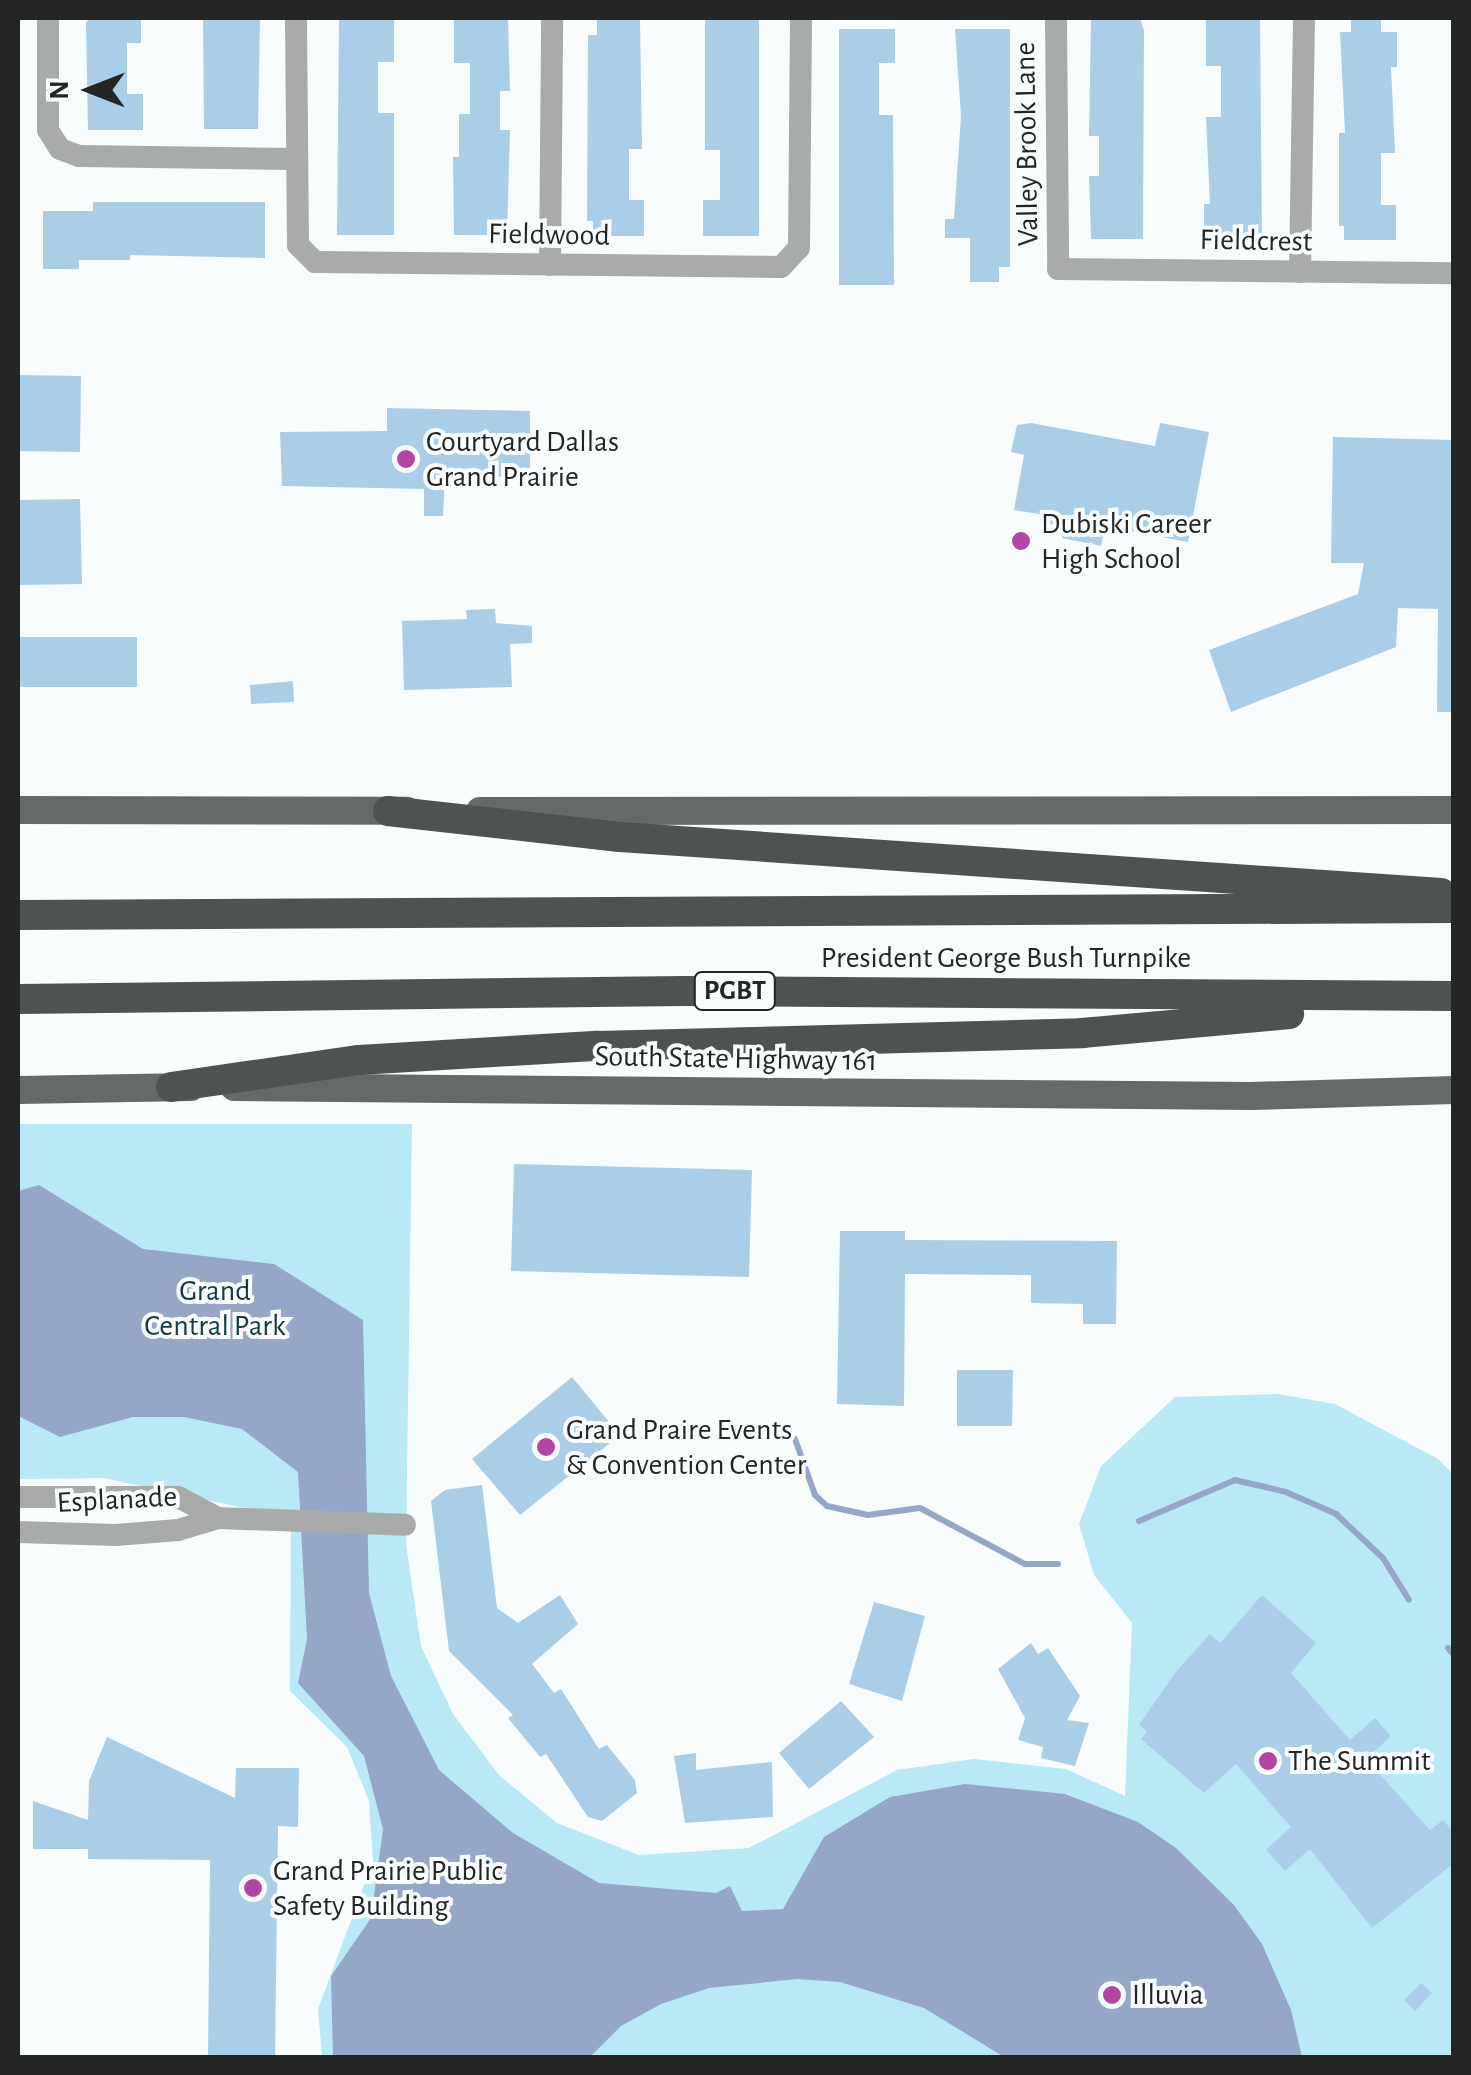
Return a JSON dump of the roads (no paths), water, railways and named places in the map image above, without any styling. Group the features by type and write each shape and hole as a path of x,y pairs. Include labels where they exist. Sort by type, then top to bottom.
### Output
{"highway":[{"path":"388,812 620,837 1140,868 1454,894"},
{"name":"President George Bush Turnpike","path":"18,915 1454,908"},
{"name":"President George Bush Turnpike","path":"18,999 684,990 1454,998"},
{"path":"170,1087 376,1059 1082,1033 1454,998"}],"main road":[{"path":"26,814 1454,810"},
{"name":"South State Highway 161","path":"18,1090 170,1087 1214,1096 1454,1090"}],"street":[{"path":"48,18 48,130 60,149 79,156 296,159 296,18"},
{"path":"550,265 552,18"},
{"name":"Fieldwood","path":"296,159 298,245 314,262 782,267 793,260 799,248 801,18"},
{"name":"Valley Brook Lane","path":"1056,18 1058,269"},
{"path":"1300,272 1304,18"},
{"name":"Fieldcrest","path":"1058,269 1454,274"},
{"name":"Esplanade","path":"18,1497 178,1497 218,1518"},
{"name":"Esplanade","path":"18,1532 116,1535 178,1530 218,1518 281,1524 406,1525"}],"waterway":[{"path":"795,1439 815,1495 827,1506 868,1515 920,1508 1025,1564 1058,1564"},
{"path":"1139,1521 1235,1480 1286,1492 1336,1514 1383,1558 1409,1600"},
{"path":"1448,1648 1454,1655"}],"place":[{"name":"Courtyard Dallas Grand Prairie","path":"406,459"},
{"name":"Dubiski Career High School","path":"1021,541"},
{"name":"Grand Praire Events & Convention Center","path":"546,1447"},
{"name":"The Summit","path":"1268,1761"},
{"name":"Grand Prairie Public Safety Building","path":"253,1888"},
{"name":"Illuvia","path":"1112,1995"}],"park label":[{"name":"Grand Central Park","path":"215,1308"}]}
